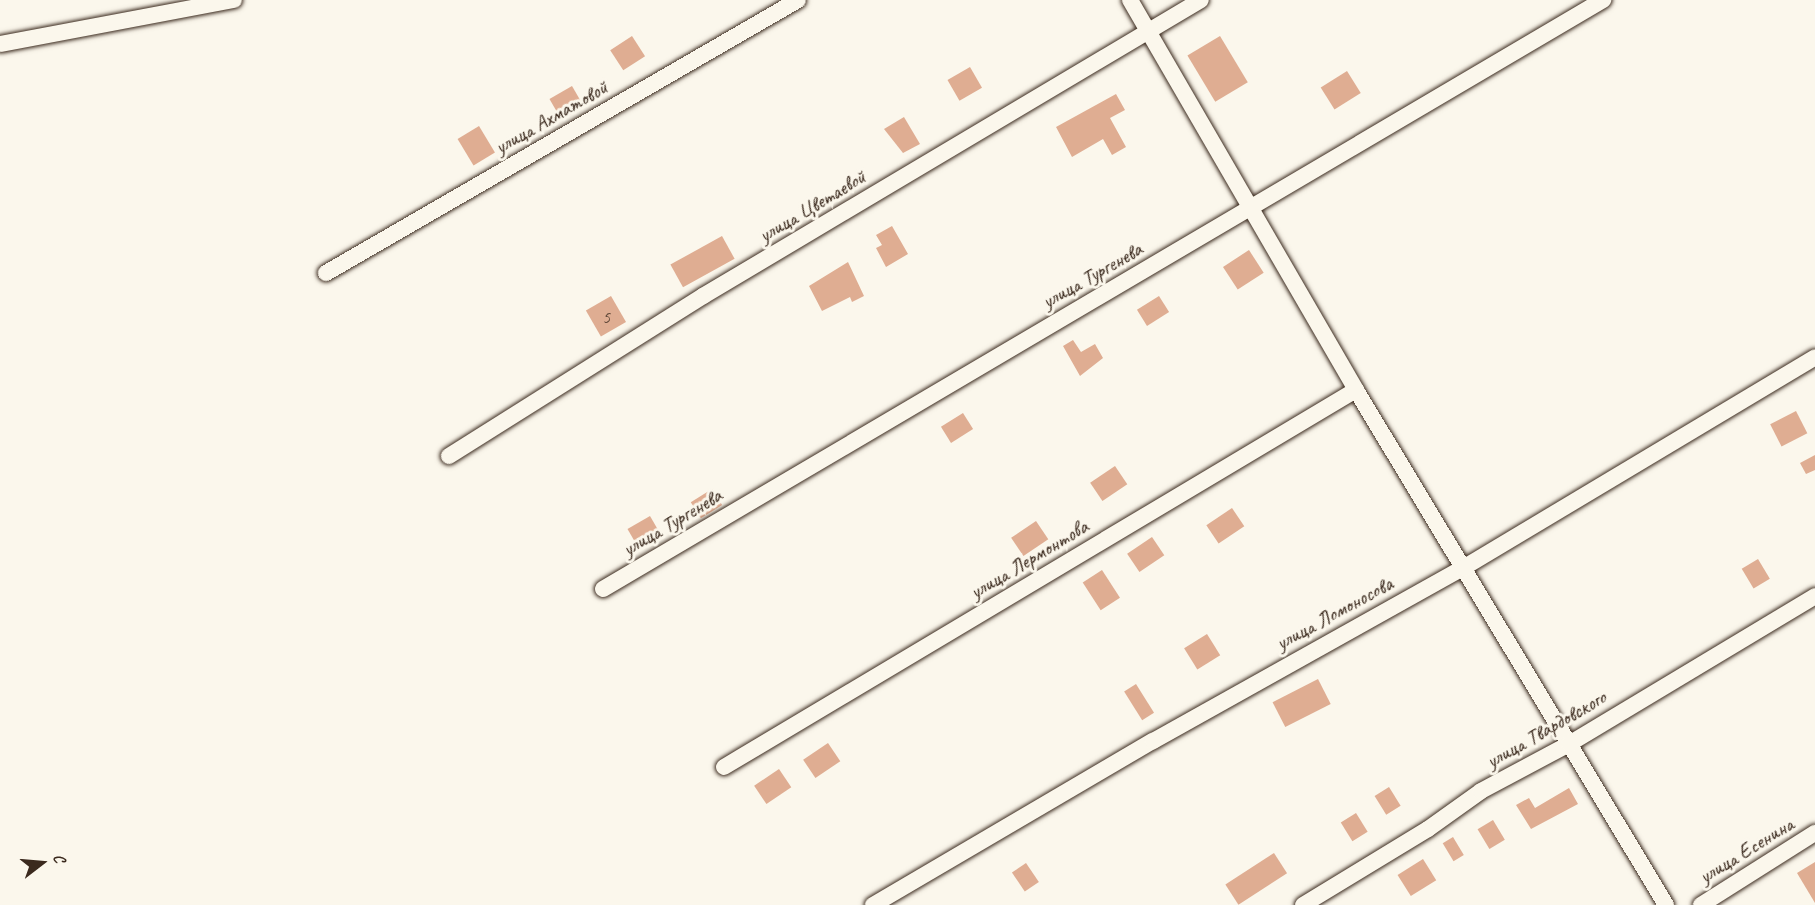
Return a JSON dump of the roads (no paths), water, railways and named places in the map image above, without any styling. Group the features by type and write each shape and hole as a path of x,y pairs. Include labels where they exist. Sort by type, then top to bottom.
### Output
{"street":[{"path":"1,44 234,0"},
{"name":"улица Ахматовой","path":"326,273 798,0"},
{"path":"1130,0 1356,390 1666,905"},
{"name":"улица Цветаевой","path":"449,456 703,296 1201,0"},
{"name":"улица Тургенева","path":"603,589 1251,210 1603,0"},
{"name":"улица Ломоносова","path":"873,905 1153,741 1463,568 1815,357"},
{"name":"улица Лермонтова","path":"724,767 1356,390"},
{"name":"улица Твардовского","path":"1303,905 1428,829 1481,791 1569,744 1815,596"},
{"name":"улица Есенина","path":"1701,905 1815,834"}]}
